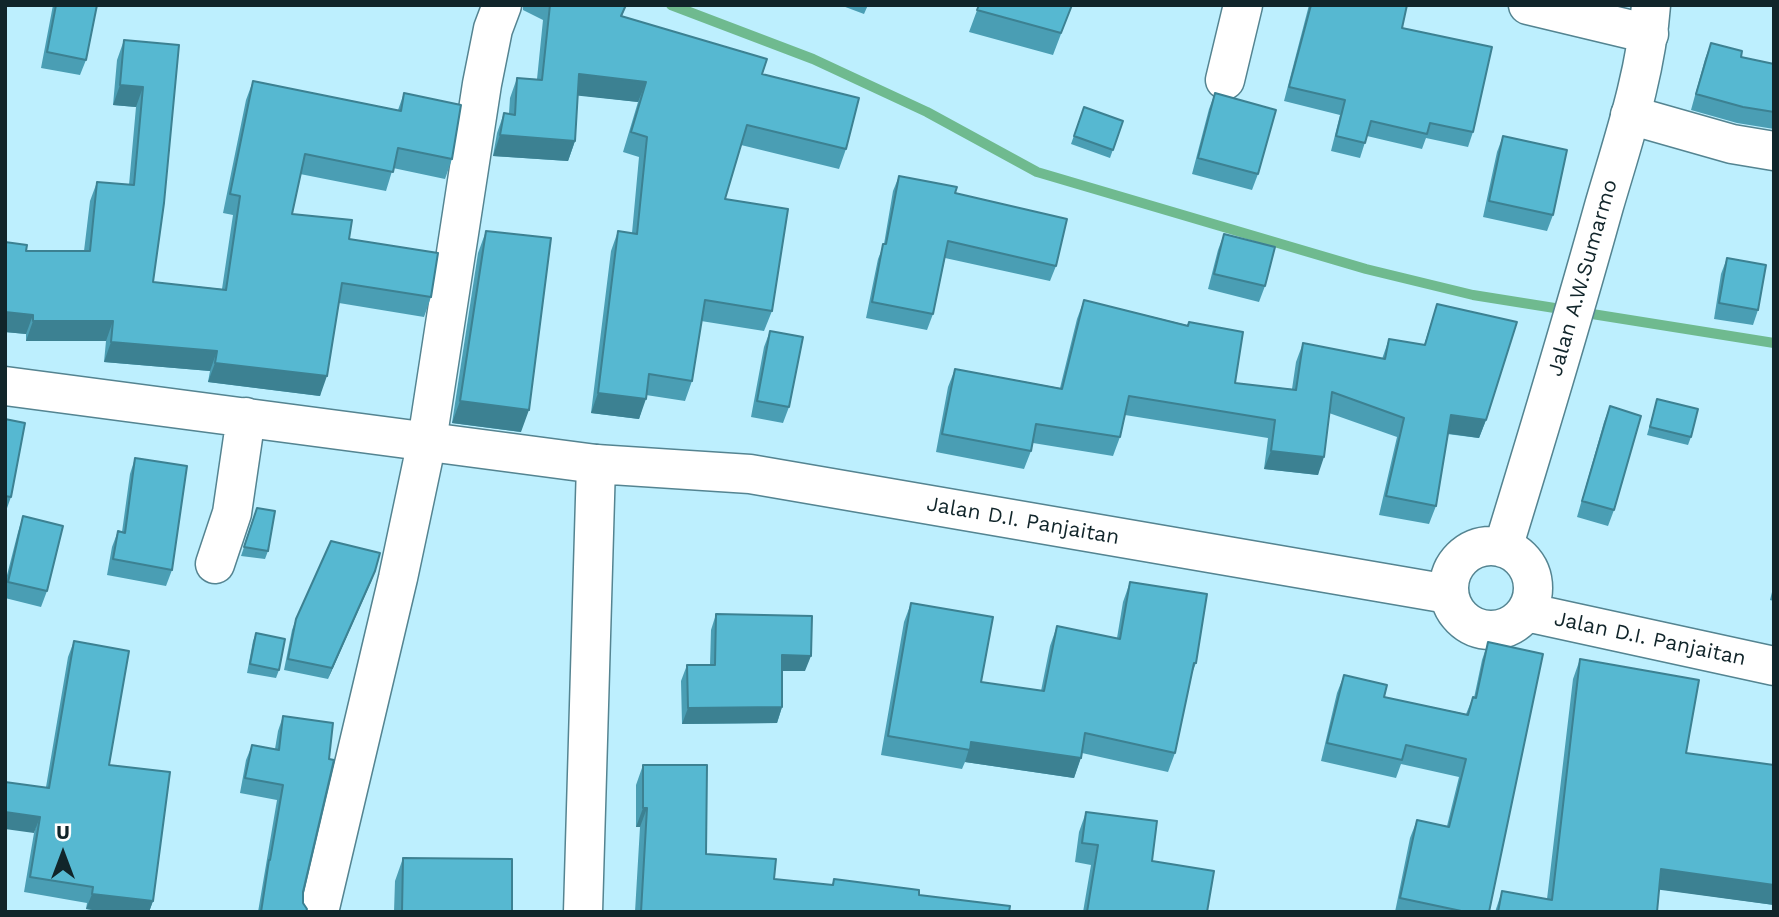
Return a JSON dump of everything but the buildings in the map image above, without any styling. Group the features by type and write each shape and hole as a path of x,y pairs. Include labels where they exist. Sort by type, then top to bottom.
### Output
{"main road":[{"path":"319,912 398,578 426,440 482,84 493,29 502,5"},
{"path":"1225,80 1243,5"},
{"path":"1528,5 1650,20"},
{"name":"Jalan A.W.Sumarmo","path":"1503,548 1575,310 1630,115 1650,20"},
{"path":"1630,115 1732,144 1774,151"},
{"name":"Jalan D.I. Panjaitan","path":"5,386 596,464 750,474 1448,594"},
{"path":"215,564 232,513 246,417"},
{"path":"583,912 596,464"},
{"path":"1482,547 1503,548 1520,558 1531,574 1533,594 1526,612 1503,629 1488,631 1461,619 1452,608 1448,594 1451,573 1463,556 1482,547"},
{"name":"Jalan D.I. Panjaitan","path":"1526,612 1774,666"}],"waterway":[{"path":"671,5 813,59 927,112 1037,172 1366,269 1473,295 1774,343"}]}
